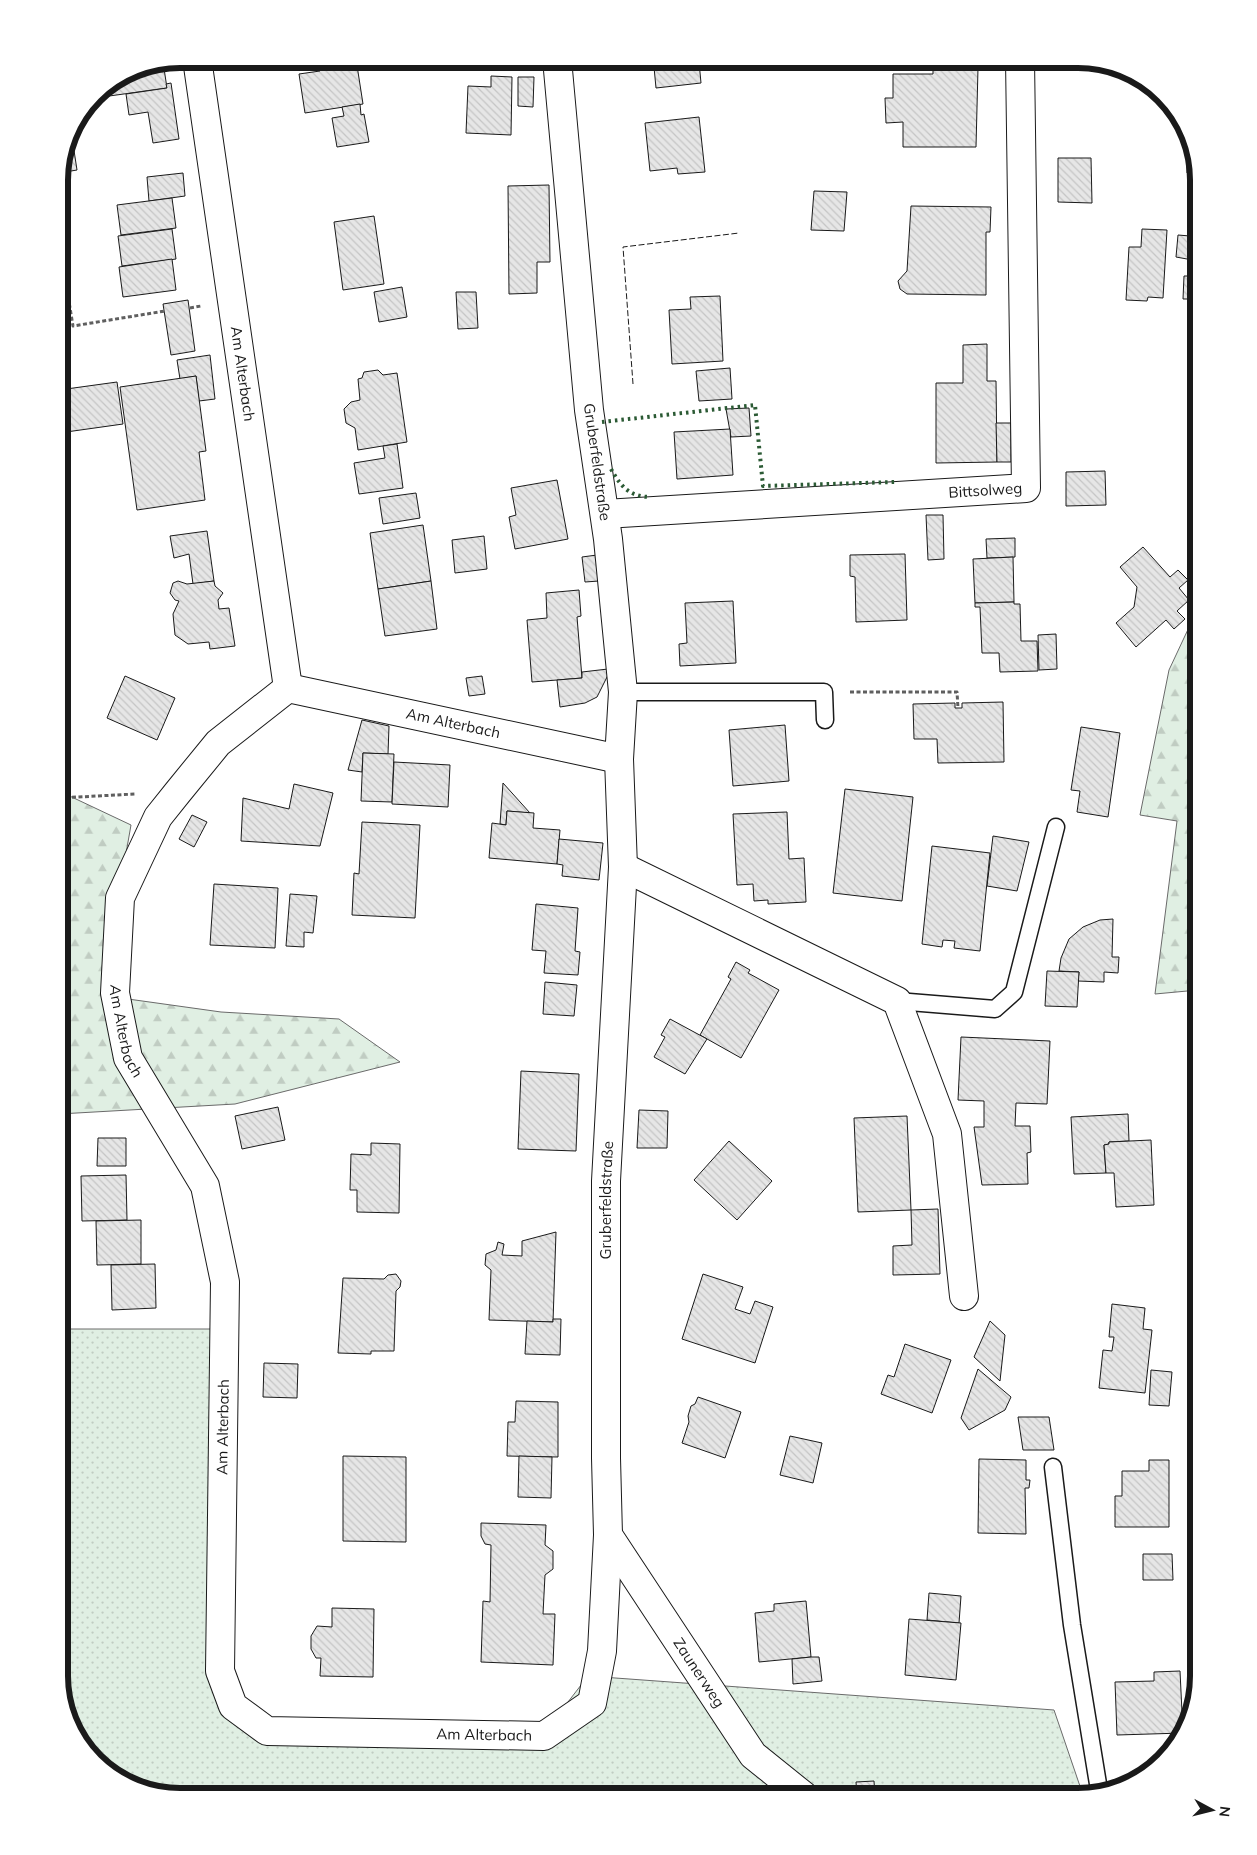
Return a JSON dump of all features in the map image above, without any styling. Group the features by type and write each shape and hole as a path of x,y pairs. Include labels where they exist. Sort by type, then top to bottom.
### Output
{"street":[{"name":"Am Alterbach","path":"198,67 288,688"},
{"name":"Gruberfeldstraße","path":"558,67 589,410 605,514 623,692 619,758 623,867 606,1181 606,1458 608,1535"},
{"name":"Bittsolweg","path":"605,514 1026,488 1020,68"},
{"name":"Am Alterbach","path":"288,688 619,758"},
{"name":"Am Alterbach","path":"288,688 218,743 178,792 158,817 120,898 115,994 128,1058 205,1186 225,1282 220,1671 233,1706 267,1731 544,1736 592,1703 602,1651 608,1535"},
{"path":"623,867 897,1001 947,1134 964,1296"},
{"name":"Zaunerweg","path":"608,1535 752,1755 793,1788"}],"lane":[{"path":"623,692 824,692 825,720"},
{"path":"897,1001 995,1009 1014,992 1056,827"},
{"path":"1052,1467 1072,1625 1098,1786"}],"path":[{"path":"68,295 73,326 165,311"},
{"path":"824,692 957,692 958,708"},
{"path":"68,798 178,792"}],"green space":[{"path":"1190,625 1190,991 1155,994 1177,821 1140,815 1169,670"},
{"path":"68,795 131,825 103,984 128,999 221,1012 339,1019 400,1062 235,1104 67,1114"},
{"path":"67,1329 215,1329 211,1665 274,1727 551,1724 588,1676 1054,1710 1081,1788 172,1787 144,1782 117,1769 95,1749 86,1738 76,1718 68,1690"},
{"path":"1189,1436 1190,1436 1190,1616"}],"building":[{"path":"319,67 357,67 363,104 305,113 299,74 320,71"},
{"path":"164,68 167,88 104,97 117,86 137,76"},
{"path":"654,68 700,68 701,83 656,88"},
{"path":"933,68 978,68 976,147 903,147 903,122 886,123 885,98 893,98 893,74 933,74"},
{"path":"491,76 512,77 511,135 466,133 468,86 491,87"},
{"path":"518,77 534,77 533,107 518,106"},
{"path":"171,83 179,139 153,143 148,112 129,115 126,94 167,88 166,84"},
{"path":"360,104 361,115 364,114 369,142 337,147 332,118 344,116 342,107"},
{"path":"699,117 705,172 678,174 677,168 650,171 645,123"},
{"path":"73,145 77,170 68,171"},
{"path":"1186,151 1190,173 1187,173"},
{"path":"1058,158 1091,158 1092,203 1058,202"},
{"path":"183,173 185,196 149,201 147,177"},
{"path":"549,185 550,262 537,262 537,293 509,294 508,186"},
{"path":"814,191 847,192 844,231 811,230"},
{"path":"172,198 176,228 121,235 117,205"},
{"path":"911,206 991,207 990,232 986,232 986,295 907,294 900,289 898,281 907,271"},
{"path":"374,216 384,284 343,290 334,222"},
{"path":"172,229 176,259 122,266 118,236"},
{"path":"1142,229 1167,230 1163,298 1148,297 1147,301 1126,300 1129,247 1141,247"},
{"path":"1178,235 1190,236 1190,260 1176,257"},
{"path":"172,259 176,290 123,297 119,267"},
{"path":"1184,276 1190,276 1190,299 1183,299"},
{"path":"402,287 407,317 379,322 374,292"},
{"path":"456,292 476,292 478,328 458,329"},
{"path":"720,296 723,361 672,364 669,310 691,309 690,297"},
{"path":"188,300 195,351 171,355 163,304"},
{"path":"987,344 987,381 996,381 997,462 936,463 936,383 963,383 963,345"},
{"path":"210,355 215,399 199,401 196,376 180,379 177,360"},
{"path":"730,368 732,399 699,401 696,371"},
{"path":"378,370 383,375 397,373 407,442 358,450 355,428 346,423 344,409 351,402 360,400 358,379 362,378 364,372"},
{"path":"196,376 206,451 199,452 205,500 137,510 120,387"},
{"path":"117,382 123,424 68,432 68,389"},
{"path":"749,408 751,436 731,437 726,409"},
{"path":"996,423 1011,423 1011,462 997,462"},
{"path":"730,429 733,475 677,479 674,432"},
{"path":"397,444 403,488 359,494 354,463 385,458 383,446"},
{"path":"1105,471 1106,505 1066,506 1066,472"},
{"path":"557,480 568,539 515,549 509,517 516,515 511,488"},
{"path":"416,493 420,518 383,524 379,498"},
{"path":"926,515 943,515 944,559 928,560"},
{"path":"423,525 431,581 378,589 370,533"},
{"path":"207,531 214,581 193,584 189,554 174,558 170,536"},
{"path":"484,536 487,569 455,573 452,540"},
{"path":"1015,538 1015,557 987,558 986,539"},
{"path":"1143,547 1170,577 1178,570 1188,580 1179,588 1189,600 1177,611 1185,619 1174,629 1166,620 1136,647 1116,623 1134,607 1137,587 1120,567"},
{"path":"905,554 907,620 856,622 855,577 850,576 850,555"},
{"path":"597,555 599,581 585,582 582,557"},
{"path":"1013,557 1014,602 975,603 973,559"},
{"path":"178,581 187,584 214,581 215,586 223,593 218,600 219,609 229,608 235,646 210,649 209,642 188,644 175,635 173,614 179,601 175,600 170,593 173,583"},
{"path":"431,581 437,629 385,636 378,589"},
{"path":"579,590 581,616 577,617 582,678 532,682 527,620 547,618 546,593"},
{"path":"733,601 736,663 680,666 679,644 687,643 685,603"},
{"path":"1014,602 1014,604 1020,604 1021,641 1037,641 1038,671 1000,672 999,653 982,653 980,607 975,607 975,603"},
{"path":"1056,634 1057,669 1039,670 1038,635"},
{"path":"608,669 609,673 597,697 585,703 560,707 557,680 582,678 582,672"},
{"path":"125,676 175,698 157,740 107,718"},
{"path":"482,676 485,694 469,696 466,678"},
{"path":"1003,702 1004,762 938,763 937,739 914,739 913,704 955,703 955,708 962,708 962,703"},
{"path":"362,720 389,726 388,754 363,753 362,772 348,770"},
{"path":"785,725 789,781 733,786 729,730"},
{"path":"1081,727 1120,733 1108,817 1077,812 1080,791 1071,790"},
{"path":"363,753 394,754 392,802 361,801"},
{"path":"394,762 450,765 448,807 392,804"},
{"path":"503,783 530,813 507,811 506,825 500,824"},
{"path":"294,784 333,793 320,846 241,841 243,798 289,809"},
{"path":"845,789 913,797 902,901 833,893"},
{"path":"507,811 534,813 533,828 560,830 557,864 489,858 492,823 506,825"},
{"path":"787,812 789,859 804,858 806,902 768,904 768,900 754,901 753,884 737,885 733,814"},
{"path":"192,815 207,822 194,847 179,839"},
{"path":"362,822 420,825 415,918 352,915 354,873 359,874"},
{"path":"993,836 1029,842 1017,891 987,886"},
{"path":"559,839 603,843 599,880 562,876 563,865 557,864"},
{"path":"932,846 990,853 980,951 954,948 955,941 943,940 942,947 922,944"},
{"path":"214,884 278,888 275,948 210,945"},
{"path":"290,894 317,896 313,933 304,932 304,947 286,946"},
{"path":"536,904 578,908 575,951 580,952 578,975 544,973 546,951 532,950"},
{"path":"1113,919 1112,957 1119,957 1118,973 1104,972 1104,982 1078,981 1079,972 1059,971 1061,958 1069,939 1083,927 1100,920"},
{"path":"736,962 750,970 748,973 779,990 741,1058 700,1035 731,979 728,977"},
{"path":"1047,971 1079,972 1077,1007 1045,1006"},
{"path":"545,982 577,985 574,1016 543,1014"},
{"path":"670,1019 707,1039 685,1074 654,1057 665,1037 661,1035"},
{"path":"961,1037 1050,1041 1047,1104 1016,1103 1015,1126 1030,1126 1031,1152 1027,1153 1028,1184 982,1185 974,1127 984,1127 984,1101 958,1100"},
{"path":"521,1071 579,1074 576,1151 518,1149"},
{"path":"278,1107 285,1140 242,1149 235,1116"},
{"path":"639,1110 668,1111 667,1148 637,1148"},
{"path":"1128,1114 1129,1141 1109,1142 1109,1144 1104,1145 1106,1173 1074,1174 1071,1117"},
{"path":"907,1116 911,1210 858,1212 854,1118"},
{"path":"98,1138 126,1138 126,1166 97,1166"},
{"path":"1151,1140 1154,1205 1116,1207 1114,1173 1106,1173 1104,1145 1109,1144 1109,1142"},
{"path":"729,1141 772,1181 737,1220 694,1180"},
{"path":"371,1143 400,1144 399,1213 357,1212 357,1190 350,1190 351,1154 371,1155"},
{"path":"126,1175 127,1220 82,1221 81,1176"},
{"path":"938,1209 940,1274 893,1275 893,1246 912,1245 911,1210"},
{"path":"141,1220 141,1264 97,1265 96,1221"},
{"path":"556,1232 553,1322 489,1320 491,1270 485,1265 486,1254 496,1250 498,1242 504,1244 502,1255 522,1256 522,1241"},
{"path":"155,1264 156,1308 112,1310 111,1265"},
{"path":"396,1274 401,1281 400,1287 396,1291 394,1351 371,1351 371,1354 338,1353 343,1278 384,1279 388,1275"},
{"path":"703,1274 743,1287 735,1309 750,1314 755,1301 773,1307 755,1363 682,1339"},
{"path":"1112,1304 1145,1308 1143,1329 1152,1330 1145,1393 1099,1388 1103,1350 1112,1351 1114,1337 1109,1337"},
{"path":"553,1319 561,1319 560,1355 525,1354 527,1321 553,1322"},
{"path":"990,1321 1005,1335 1000,1381 974,1357"},
{"path":"905,1344 951,1360 932,1413 881,1394 888,1375 894,1377"},
{"path":"264,1363 298,1364 297,1398 263,1397"},
{"path":"978,1369 1011,1397 1005,1410 969,1430 961,1418"},
{"path":"1151,1370 1172,1372 1169,1406 1149,1405"},
{"path":"698,1397 741,1412 725,1458 682,1443 689,1422 688,1416 691,1406 695,1404"},
{"path":"516,1401 558,1402 558,1457 507,1456 508,1422 515,1422"},
{"path":"1018,1417 1049,1417 1054,1450 1023,1450"},
{"path":"790,1436 822,1443 813,1483 780,1475"},
{"path":"343,1456 406,1457 406,1542 343,1541"},
{"path":"519,1456 552,1457 551,1498 518,1497"},
{"path":"979,1459 1026,1460 1026,1480 1030,1480 1029,1488 1025,1488 1026,1534 978,1533"},
{"path":"1149,1460 1169,1460 1169,1527 1115,1527 1115,1496 1122,1496 1122,1471 1149,1471"},
{"path":"481,1523 546,1525 545,1545 553,1551 553,1569 545,1575 543,1614 555,1614 553,1665 481,1662 483,1601 490,1602 491,1545 485,1544 481,1536"},
{"path":"1143,1554 1172,1554 1173,1580 1143,1580"},
{"path":"929,1593 961,1596 959,1623 927,1620"},
{"path":"806,1601 811,1657 759,1662 755,1613 774,1611 774,1604"},
{"path":"332,1608 374,1609 373,1677 320,1676 321,1658 316,1658 311,1649 311,1636 317,1626 332,1627"},
{"path":"909,1619 961,1623 956,1680 905,1675"},
{"path":"819,1657 822,1681 793,1684 792,1659"},
{"path":"1180,1671 1182,1715 1174,1731 1173,1733 1117,1735 1115,1682 1154,1681 1154,1672"},
{"path":"874,1781 874,1788 856,1788 856,1782"}],"hedge":[{"path":"602,422 755,405 763,486 895,482"},
{"path":"611,469 627,490 637,495 651,497"}],"fence":[{"path":"633,384 623,247 739,233"}]}
